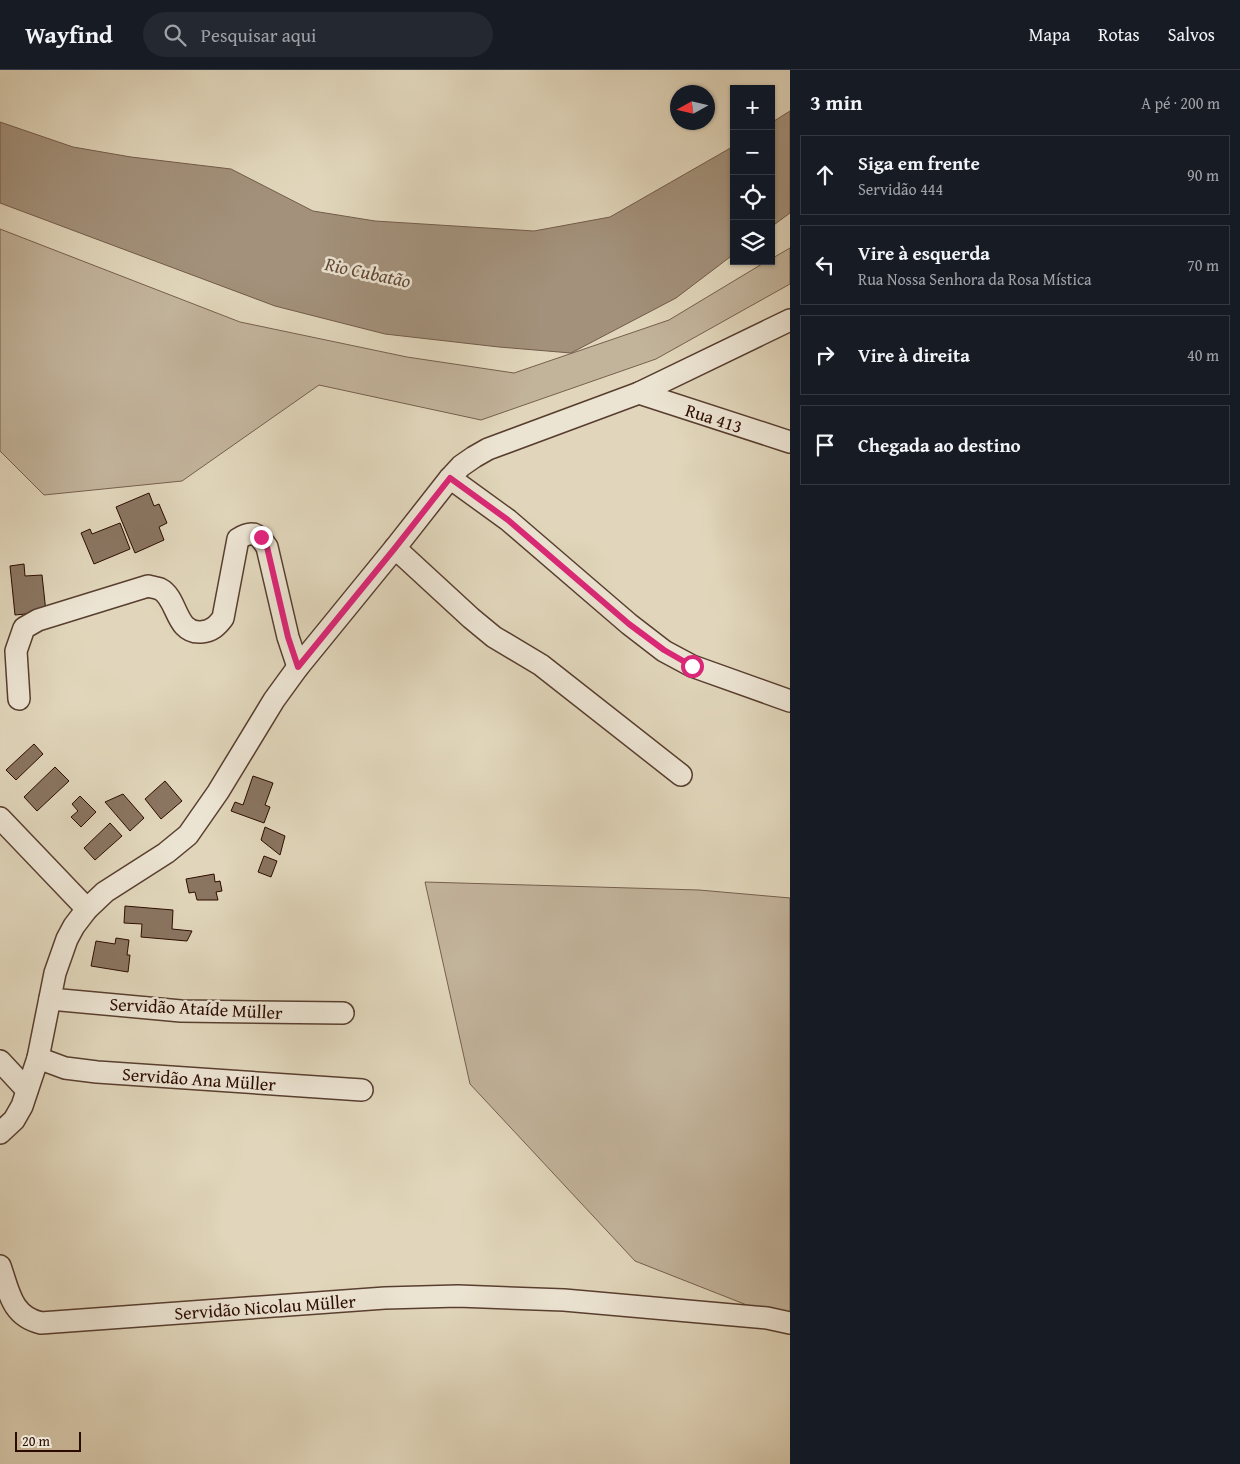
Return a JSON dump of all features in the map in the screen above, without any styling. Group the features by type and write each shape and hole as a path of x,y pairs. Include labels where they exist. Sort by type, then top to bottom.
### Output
{"street":[{"path":"0,1133 14,1120 22,1106 38,1058 54,973 74,926 87,909 105,892 166,853 188,834 218,792 274,700 298,667 461,466 488,449 639,393 790,320"},
{"name":"Rua 413","path":"639,393 790,442"},
{"path":"450,478 508,520 629,624 664,650 692,666 790,701"},
{"path":"19,699 16,651 24,628 38,620 148,586 161,589 170,599 182,624 196,632 207,631 216,627 223,618 238,539 245,534 253,533 261,537 267,547 288,637 298,667"},
{"path":"395,548 494,637 540,665 681,775"},
{"path":"0,818 87,909"},
{"name":"Servidão Ataíde Müller","path":"50,999 181,1011 343,1013"},
{"name":"Servidão Ana Müller","path":"38,1058 65,1068 97,1072 362,1090"},
{"path":"0,1061 27,1090"},
{"name":"Servidão Nicolau Müller","path":"0,1266 13,1303 19,1312 31,1321 41,1323 385,1298 458,1296 564,1300 767,1318 790,1324"}],"shaded area":[{"path":"0,229 240,322 407,357 514,373 669,320 760,265 775,265 775,257 790,248 790,284 656,359 481,420 319,385 182,481 44,495 0,451"},
{"path":"425,882 699,890 790,898 790,1322 635,1261 470,1084"}],"water":[{"path":"790,111 790,213 775,224 775,130 775,120"},
{"name":"Rio Cubatão","path":"0,122 73,147 131,157 231,169 313,211 375,221 534,231 610,217 730,148 730,257 676,298 571,353 385,334 275,306 0,203"}],"building":[{"path":"149,493 154,506 159,504 167,523 159,527 164,540 135,553 116,507"},
{"path":"120,523 130,549 94,564 81,533 90,529 92,534"},
{"path":"24,564 25,576 42,575 46,612 15,615 10,566"},
{"path":"34,744 43,754 16,780 6,770"},
{"path":"55,767 69,781 37,811 24,797"},
{"path":"253,776 273,783 265,805 270,807 264,823 231,811 235,802 243,805"},
{"path":"165,781 182,801 161,819 145,799"},
{"path":"123,794 144,818 130,831 105,802"},
{"path":"80,796 96,812 81,827 71,817 78,811 72,804"},
{"path":"110,823 122,836 95,860 84,848"},
{"path":"265,827 285,836 280,855 261,840"},
{"path":"264,856 277,861 271,877 258,872"},
{"path":"214,874 215,882 220,881 222,891 216,892 218,900 197,900 195,892 189,893 186,879"},
{"path":"125,906 173,910 172,929 192,931 187,941 141,937 142,924 124,923"},
{"path":"116,938 129,940 127,955 130,955 128,972 91,966 96,941 115,944"}],"route":[{"path":"261,537 267,547 288,637 298,667 450,478 508,520 629,624 664,650 692,666"}]}
